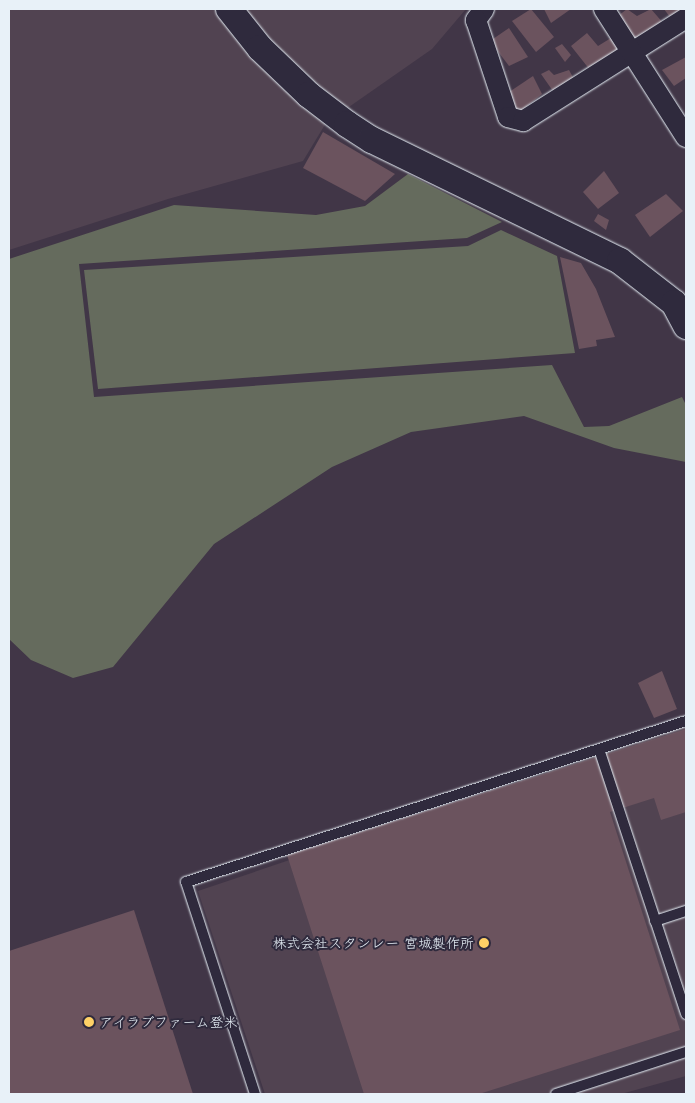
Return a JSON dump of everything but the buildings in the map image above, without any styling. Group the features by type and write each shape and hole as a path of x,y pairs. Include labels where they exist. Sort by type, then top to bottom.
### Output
{"street":[{"path":"229,9 260,48 309,95 347,124 372,140 620,261 680,298 686,326"},
{"path":"484,9 476,20 508,117 523,121 686,18"},
{"path":"604,9 686,137"}],"lane":[{"path":"254,1094 186,882 686,721"},
{"path":"599,749 686,1014"},
{"path":"655,920 686,911"},
{"path":"556,1094 686,1052"}],"shaded area":[{"path":"9,9 466,9 432,49 326,123 303,161 168,199 9,250"},
{"name":"株式会社スタンレー 宮城製作所","path":"686,726 686,1076 621,1094 265,1094 198,891"}],"green space":[{"path":"408,174 502,222 467,238 79,264 94,397 552,365 584,427 609,426 682,397 686,405 686,462 614,448 524,416 411,432 332,467 214,544 113,667 73,678 31,660 9,639 9,259 174,205 316,215 365,206"},
{"path":"501,230 557,256 575,353 98,389 84,270 468,246"}],"place":[{"name":"株式会社スタンレー 宮城製作所","path":"484,943"},
{"name":"アイラブファーム登米","path":"89,1022"}]}
